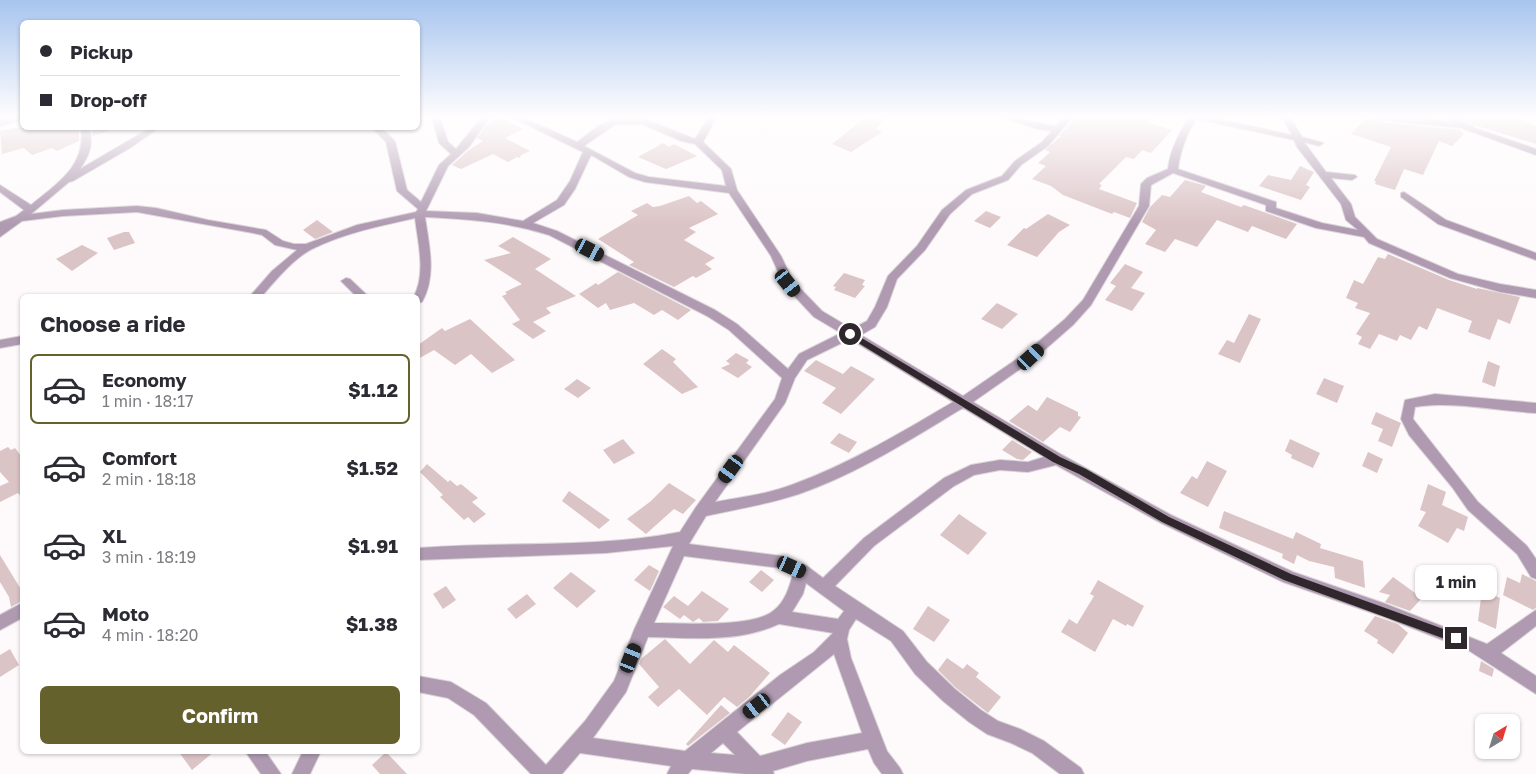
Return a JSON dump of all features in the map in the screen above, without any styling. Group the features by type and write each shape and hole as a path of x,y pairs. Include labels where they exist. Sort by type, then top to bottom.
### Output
{"street":[{"path":"63,183 83,158 84,153"},
{"path":"0,234 63,183 115,153"},
{"path":"393,153 402,191 421,211"},
{"path":"420,295 423,289 426,269 421,211 444,165 456,153"},
{"path":"525,224 562,202 587,153"},
{"path":"592,153 632,175 648,180 732,190"},
{"path":"710,153 726,169 732,190 776,256 788,283 818,314 1056,459 1083,472 1166,519 1288,577 1438,630 1488,653 1536,686"},
{"path":"550,774 591,727 620,686 642,630 682,543 701,511 781,400 790,377 804,357 850,334 863,330 871,324 881,307 892,278 921,248 946,212 969,192 1005,178 1018,163 1032,153"},
{"path":"1173,170 1176,153"},
{"path":"1309,153 1322,175 1346,204 1350,218 1373,241 1454,276 1500,288 1536,294"},
{"path":"701,511 795,489 853,465 963,402 1031,357 1077,314 1087,302 1144,206 1146,184 1150,180 1173,170 1272,204 1270,209 1285,215 1320,226 1367,235"},
{"path":"1322,175 1352,177"},
{"path":"0,188 30,209"},
{"path":"1404,195 1442,222 1536,258"},
{"path":"0,225 17,219 63,213 156,211 208,223 266,233 279,243 294,247 307,247"},
{"path":"258,294 276,273 307,247 361,227 421,211 477,216 525,224 553,233 590,250 733,327 790,377"},
{"path":"346,281 361,294"},
{"path":"0,344 20,340"},
{"path":"1536,408 1435,399 1413,401 1409,403 1407,409 1407,419 1414,431 1457,483 1473,506 1529,552 1536,572"},
{"path":"824,587 868,542 949,482 971,470 1000,464 1028,466 1056,459"},
{"path":"420,554 606,547 661,542 682,543 782,562 802,571 854,609 897,636 928,675 948,695 975,716 993,728 1014,735 1038,747 1075,774"},
{"path":"778,617 795,594 802,571"},
{"path":"676,774 688,760 786,681 820,657 840,633 854,609"},
{"path":"0,623 20,611"},
{"path":"642,630 730,631 778,617 840,633"},
{"path":"1488,653 1536,617"},
{"path":"840,633 842,658 880,756 894,774"},
{"path":"420,684 451,690 480,709 543,774"},
{"path":"725,732 761,770"},
{"path":"577,744 761,770 808,752 874,739"},
{"path":"256,754 272,774"},
{"path":"301,774 311,754"}],"building":[{"path":"465,153 525,153 521,155 520,158 517,157 508,162 493,154 461,169 452,165"},
{"path":"645,153 691,153 697,156 666,169 638,157"},
{"path":"1049,153 1139,153 1134,159 1126,157 1099,184 1102,185 1099,189 1137,203 1130,218 1114,212 1112,214 1063,195 1051,186 1032,179 1046,166 1038,163"},
{"path":"1388,153 1433,153 1423,175 1404,169 1395,190 1375,184 1376,181 1374,181"},
{"path":"1300,166 1314,172 1306,185 1310,187 1301,200 1259,186 1268,175 1291,180"},
{"path":"1185,180 1206,186 1201,192 1241,207 1244,205 1297,224 1286,239 1252,226 1248,232 1217,220 1197,247 1175,239 1165,252 1145,244 1156,230 1142,222 1150,207 1162,195 1170,197"},
{"path":"689,196 697,203 701,201 718,214 689,228 696,232 684,240 715,258 705,264 712,269 696,278 693,276 674,287 629,265 634,262 598,239 638,215 631,211 647,203 653,207 660,206"},
{"path":"986,211 1001,217 990,228 974,221"},
{"path":"1048,214 1070,225 1059,232 1037,257 1007,245 1024,228 1026,229"},
{"path":"317,220 333,232 315,239 303,230"},
{"path":"129,232 135,243 114,250 107,238"},
{"path":"513,237 551,259 535,269 576,296 546,308 551,313 533,322 546,331 533,339 512,324 520,320 502,296 507,294 505,292 522,284 484,260 511,253 498,246"},
{"path":"82,245 98,253 72,271 56,259"},
{"path":"1388,254 1449,280 1477,289 1520,297 1510,324 1498,319 1490,340 1468,332 1472,321 1437,308 1427,330 1419,326 1411,340 1400,335 1397,341 1379,334 1370,349 1358,344 1362,337 1356,334 1370,313 1355,308 1358,303 1346,298 1354,280 1363,284 1378,257 1385,259"},
{"path":"1125,264 1143,272 1131,288 1145,293 1132,311 1105,300 1116,286 1110,283"},
{"path":"618,272 691,310 678,320 662,310 654,315 634,303 610,310 606,303 598,308 579,294"},
{"path":"844,273 865,280 862,285 865,286 855,298 834,290 836,287 833,286"},
{"path":"997,303 1018,314 1002,329 981,319"},
{"path":"1249,314 1261,319 1240,363 1218,354 1227,340 1234,343"},
{"path":"470,319 515,360 492,373 471,354 455,365 434,350 420,358 420,344 442,328 445,331"},
{"path":"662,349 676,359 673,362 698,387 682,394 643,364"},
{"path":"736,353 749,360 746,363 752,367 738,378 721,368 730,364 726,361"},
{"path":"816,360 843,374 851,366 875,379 841,414 822,403 836,388 804,371"},
{"path":"1488,361 1500,366 1495,387 1482,382"},
{"path":"1324,378 1344,386 1337,403 1316,394"},
{"path":"577,379 591,388 578,398 564,389"},
{"path":"1047,397 1078,412 1078,416 1081,417 1070,432 1060,427 1043,442 1009,421 1028,405 1037,411"},
{"path":"1376,412 1401,423 1392,447 1378,441 1383,429 1371,424"},
{"path":"839,433 857,442 849,453 830,443"},
{"path":"623,439 635,453 614,464 603,450"},
{"path":"1290,439 1320,453 1313,468 1291,458 1292,455 1285,451"},
{"path":"1012,440 1032,452 1023,460 1017,459 1002,450"},
{"path":"8,447 11,450 15,448 20,454 20,496 18,493 0,502 0,486 9,482 0,472 0,451"},
{"path":"1368,452 1383,459 1377,473 1362,466"},
{"path":"1207,461 1227,471 1208,507 1180,493 1192,476 1197,479"},
{"path":"427,464 448,482 450,480 457,486 461,484 478,498 472,502 486,514 474,523 468,517 464,520 440,497 443,495 420,472"},
{"path":"669,483 696,500 683,514 674,509 646,534 627,519 651,501"},
{"path":"1428,484 1446,492 1442,505 1468,517 1464,531 1457,528 1448,543 1418,526 1426,512 1420,510"},
{"path":"569,491 610,520 599,529 562,501"},
{"path":"1224,511 1293,539 1296,532 1321,544 1320,548 1363,561 1365,588 1335,578 1334,567 1309,561 1297,555 1294,564 1282,558 1283,554 1219,528"},
{"path":"959,514 987,533 968,555 940,535"},
{"path":"0,555 20,588 20,602 11,607 9,597 0,582"},
{"path":"649,565 659,571 650,591 634,580"},
{"path":"761,570 774,580 762,592 749,582"},
{"path":"571,572 596,591 577,608 553,588"},
{"path":"1522,574 1536,581 1536,608 1533,610 1503,595 1507,577 1520,583"},
{"path":"1393,577 1422,598 1410,611 1385,602 1390,595 1379,592"},
{"path":"1098,580 1144,606 1133,627 1127,624 1126,626 1113,619 1095,652 1061,632 1069,619 1077,624 1094,596 1090,594"},
{"path":"446,586 456,600 443,609 433,594"},
{"path":"1482,590 1500,598 1496,629 1478,621"},
{"path":"702,591 729,609 718,621 703,622 699,618 693,622 684,615 680,619 663,607 674,596 688,606"},
{"path":"527,594 536,604 516,619 507,609"},
{"path":"928,606 950,620 934,642 913,629"},
{"path":"1375,616 1398,624 1408,633 1393,654 1377,643 1378,640 1364,631"},
{"path":"665,639 690,664 714,640 728,652 734,645 770,673 750,696 737,707 724,697 707,715 679,689 658,707 648,697 659,687 639,664 641,659"},
{"path":"10,649 19,665 0,677 0,655"},
{"path":"947,658 963,669 967,664 979,673 976,677 1001,697 988,713 956,688 938,670"},
{"path":"1481,661 1494,669 1492,677 1479,671"},
{"path":"721,705 730,713 688,746 686,744"},
{"path":"788,712 802,722 785,745 771,735"},
{"path":"180,754 211,754 192,770"},
{"path":"384,754 388,754 407,774 380,774 372,765"}],"route":[{"path":"850,334 1056,459 1083,472 1166,519 1288,577 1456,638"}]}
